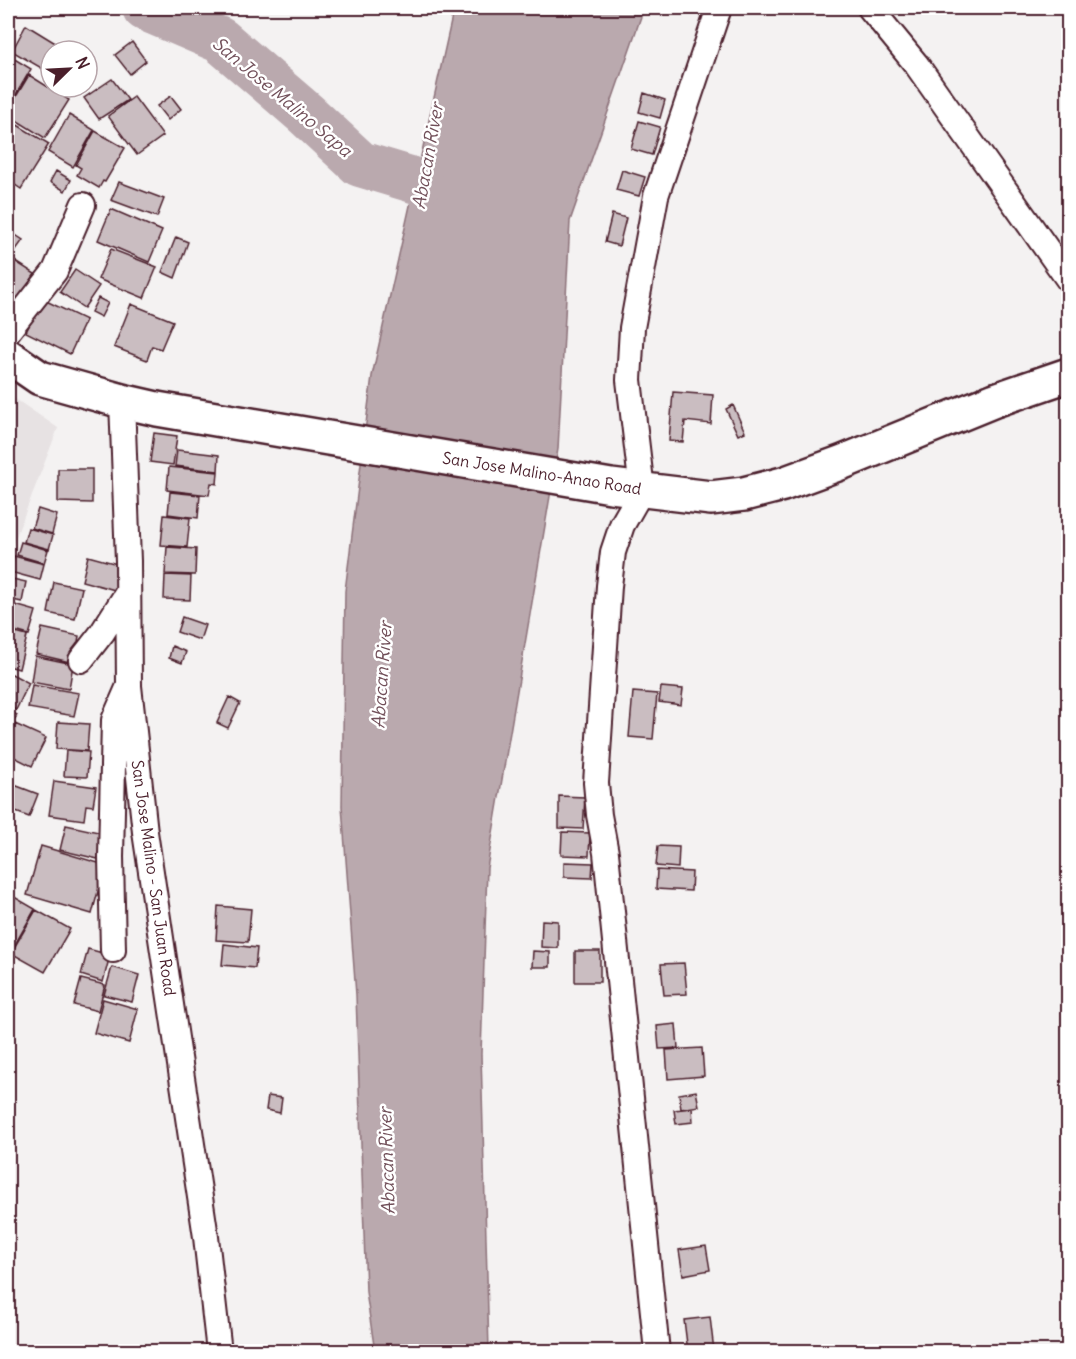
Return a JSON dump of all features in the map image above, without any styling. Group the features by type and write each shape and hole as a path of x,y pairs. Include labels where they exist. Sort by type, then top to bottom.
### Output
{"main road":[{"name":"San Jose Malino-Anao Road","path":"8,356 40,378 157,409 626,488 711,498 744,494 783,484 995,400 1068,375"}],"street":[{"path":"657,1352 606,853 596,783 609,586 613,552 622,525 626,488 632,328 656,196 719,8"},
{"path":"870,8 916,64 1068,279"},
{"path":"8,331 55,271 83,205"},
{"name":"San Jose Malino - San Juan Road","path":"122,401 129,686 145,832 206,1237 219,1352"},
{"path":"81,660 102,633 128,592"},
{"path":"113,951 111,847 114,720 129,686"}],"shaded area":[{"path":"8,394 58,428 8,557"}],"water":[{"name":"Abacan River","path":"454,8 644,8 570,221 558,449 487,868 481,1054 489,1351 375,1352 366,1292 356,995 342,806 345,591 372,376"}],"building":[{"path":"26,25 49,39 39,39 39,67 12,51"},
{"path":"132,42 146,61 130,74 115,55"},
{"path":"8,55 31,69 8,108"},
{"path":"29,75 39,81 39,99 69,100 45,138 8,115 8,110"},
{"path":"112,79 128,100 99,119 85,99 99,99 99,88"},
{"path":"644,93 665,100 660,118 639,112"},
{"path":"171,96 181,109 168,120 157,106"},
{"path":"134,97 163,136 137,155 108,116"},
{"path":"69,115 94,130 73,167 48,152"},
{"path":"639,121 660,127 652,155 631,149"},
{"path":"14,123 49,144 21,189 8,180 8,133"},
{"path":"95,131 125,148 99,188 77,175 81,168 76,165"},
{"path":"622,170 645,177 639,196 616,190"},
{"path":"56,171 71,180 65,191 50,182"},
{"path":"119,182 164,199 157,217 111,200"},
{"path":"111,209 162,231 149,262 98,240"},
{"path":"612,214 626,218 619,246 605,242"},
{"path":"8,230 23,240 10,258 35,274 13,308 8,304"},
{"path":"176,237 188,242 175,278 162,272"},
{"path":"111,249 157,267 144,298 98,279"},
{"path":"75,270 99,286 84,308 60,292"},
{"path":"98,298 108,303 101,317 91,312"},
{"path":"42,299 86,320 70,354 26,332"},
{"path":"131,304 173,321 161,349 152,346 147,360 114,347"},
{"path":"673,392 713,395 711,424 685,421 683,442 669,441"},
{"path":"733,405 745,432 738,435 726,409"},
{"path":"154,433 177,436 173,465 150,462"},
{"path":"177,450 219,455 218,471 175,466"},
{"path":"169,467 218,472 217,484 211,483 209,495 167,490"},
{"path":"58,469 92,469 92,503 58,502"},
{"path":"170,492 200,495 198,518 168,514"},
{"path":"38,509 57,515 52,534 32,528"},
{"path":"164,515 190,518 187,547 161,545"},
{"path":"28,528 53,535 49,549 24,542"},
{"path":"21,542 48,550 44,563 17,555"},
{"path":"167,547 196,549 195,575 165,574"},
{"path":"14,556 44,564 40,580 10,572"},
{"path":"88,556 121,565 115,590 82,581"},
{"path":"165,575 191,576 190,600 164,599"},
{"path":"8,578 26,582 22,602 8,599"},
{"path":"54,582 82,588 75,619 48,613"},
{"path":"8,603 36,611 29,635 8,629"},
{"path":"182,617 205,625 200,640 177,632"},
{"path":"42,628 79,636 74,663 36,654"},
{"path":"8,631 27,636 19,669 8,666"},
{"path":"172,646 186,652 182,663 169,658"},
{"path":"35,656 73,664 69,689 31,682"},
{"path":"8,672 29,683 16,710 8,706"},
{"path":"32,685 79,693 74,716 28,708"},
{"path":"661,687 683,689 681,705 659,702"},
{"path":"633,692 657,694 653,739 629,737"},
{"path":"229,697 240,703 228,728 217,723"},
{"path":"8,711 17,715 10,730 8,729"},
{"path":"58,722 89,724 87,751 56,749"},
{"path":"15,724 46,738 32,766 8,754 8,740"},
{"path":"66,750 89,752 87,777 64,776"},
{"path":"54,781 96,787 93,806 86,805 84,820 49,815"},
{"path":"9,783 38,794 29,817 8,809"},
{"path":"559,796 585,797 583,829 559,828"},
{"path":"66,825 103,833 98,859 60,850"},
{"path":"562,832 590,833 589,856 561,855"},
{"path":"41,846 105,865 92,914 27,895"},
{"path":"658,846 679,847 678,868 656,866"},
{"path":"564,862 593,863 592,878 564,877"},
{"path":"657,870 692,872 691,891 656,889"},
{"path":"9,894 35,909 10,953 8,951"},
{"path":"218,906 251,909 248,942 216,940"},
{"path":"36,910 70,929 45,972 11,953"},
{"path":"542,920 558,921 558,948 541,947"},
{"path":"224,944 257,948 255,968 222,965"},
{"path":"88,949 110,955 103,982 81,975"},
{"path":"533,951 550,952 550,967 532,967"},
{"path":"575,951 600,951 600,982 575,982"},
{"path":"684,963 687,994 664,995 661,964"},
{"path":"112,967 139,975 132,1002 104,995"},
{"path":"81,979 105,985 98,1011 74,1005"},
{"path":"103,999 138,1009 129,1043 94,1033"},
{"path":"676,1024 678,1048 659,1049 657,1026"},
{"path":"702,1048 704,1076 668,1079 666,1050"},
{"path":"696,1091 699,1106 681,1109 679,1094"},
{"path":"268,1096 282,1098 280,1113 266,1110"},
{"path":"692,1108 693,1122 676,1124 674,1110"},
{"path":"706,1246 710,1270 683,1275 679,1250"},
{"path":"710,1317 714,1351 688,1352 684,1320"}],"waterway":[{"name":"San Jose Malino Sapa","path":"145,8 220,40 360,164 420,182"}]}
